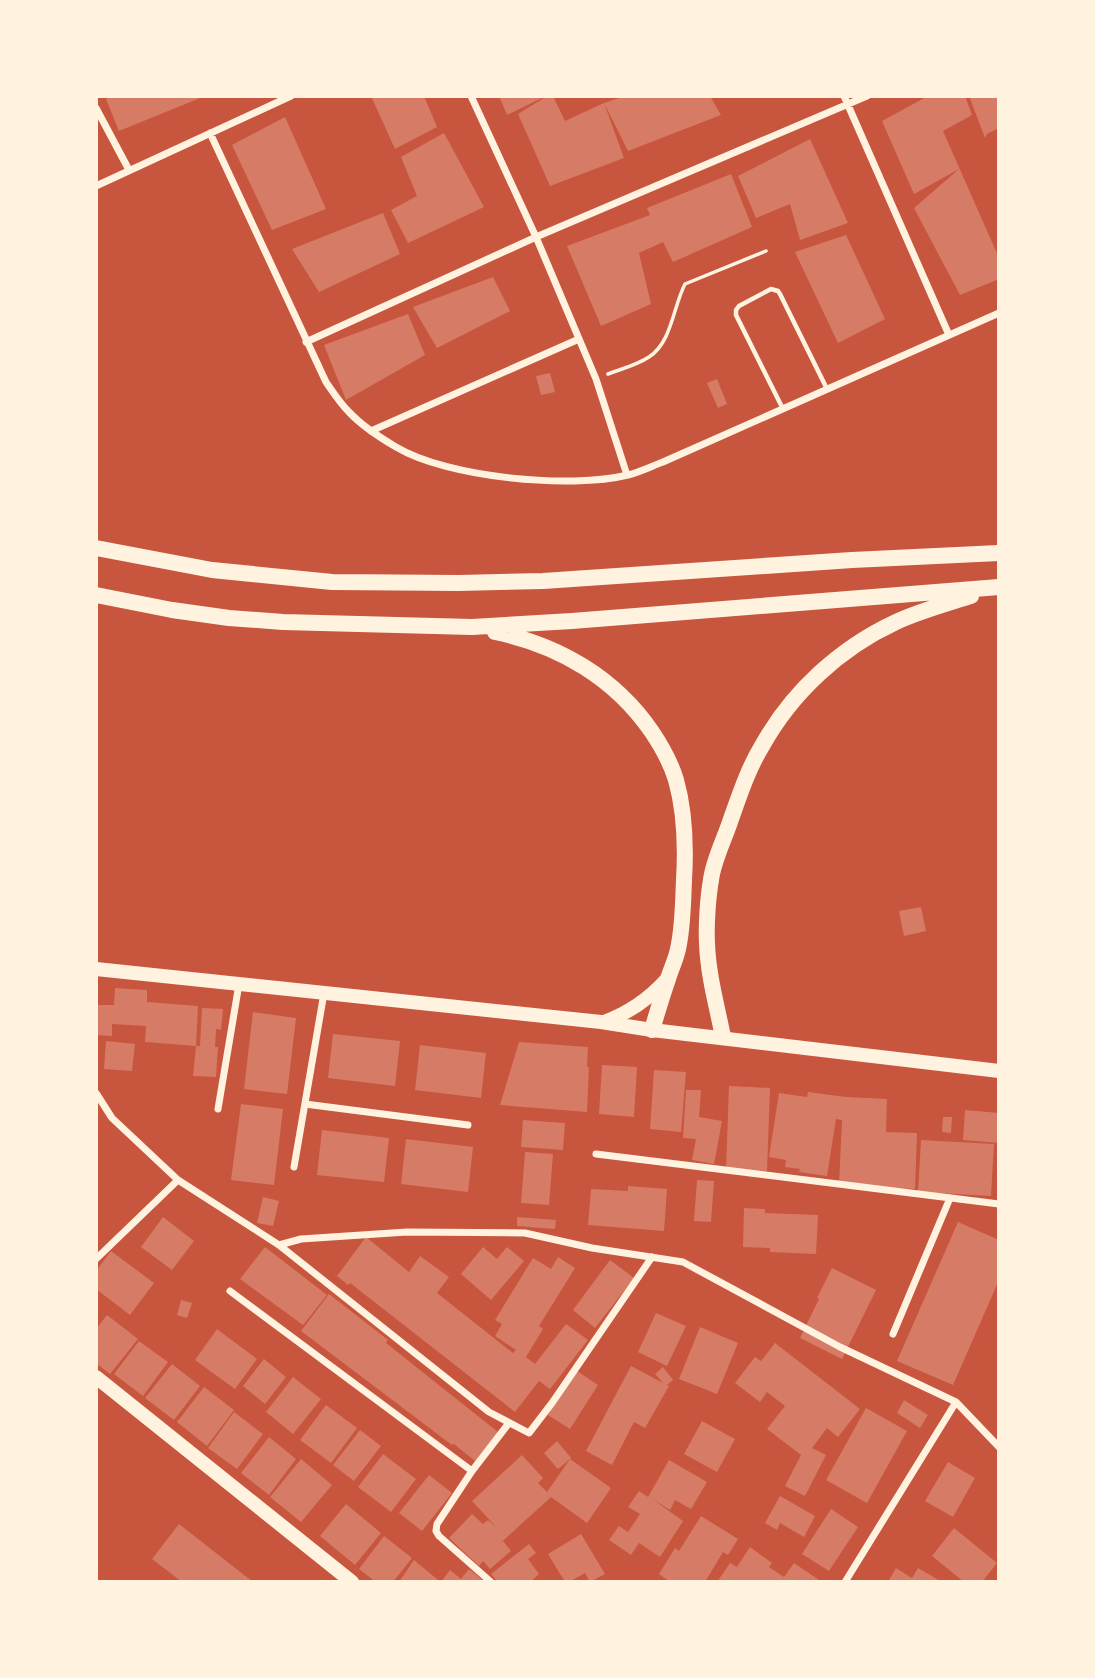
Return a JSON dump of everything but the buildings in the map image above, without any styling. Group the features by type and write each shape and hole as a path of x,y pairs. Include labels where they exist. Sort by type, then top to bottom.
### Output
{"highway":[{"path":"96,548 212,570 271,576 332,582 446,583 543,581 852,559 999,553"},
{"path":"96,595 229,618 472,628 999,588"},
{"path":"723,1037 706,941 711,878 744,782 761,746 783,713 811,680 869,636 926,610 999,588"},
{"path":"472,628 511,635 543,645 596,673 644,720 663,748 676,779 682,813 685,858 683,911 678,949 652,1030"}],"main road":[{"path":"96,969 601,1023 999,1071"},
{"path":"601,1023 646,1000 668,978"},
{"path":"97,1379 352,1582"}],"street":[{"path":"96,186 291,96"},
{"path":"471,96 536,237 596,379 627,475"},
{"path":"844,96 949,335"},
{"path":"306,341 536,237 867,96"},
{"path":"96,108 129,170"},
{"path":"210,133 326,382 349,412 370,431 399,449 440,465 493,476 544,480 627,475 783,410 999,313"},
{"path":"370,431 579,339"},
{"path":"218,1110 239,984"},
{"path":"294,1167 324,993"},
{"path":"96,1093 112,1118 178,1180 279,1245 489,1412 529,1433 652,1257"},
{"path":"305,1104 468,1125"},
{"path":"596,1154 999,1204"},
{"path":"96,1259 178,1180"},
{"path":"893,1334 950,1198"},
{"path":"279,1245 301,1239 407,1232 525,1233 592,1248 683,1262 840,1346 956,1402 999,1447"},
{"path":"230,1291 472,1471"},
{"path":"845,1582 956,1402"},
{"path":"491,1582 436,1531 437,1524 472,1471 509,1423"}],"lane":[{"path":"783,410 736,315 739,306 771,289 780,294 827,389"}],"path":[{"path":"596,379 649,357 656,351 663,342 685,284 766,251"}]}
